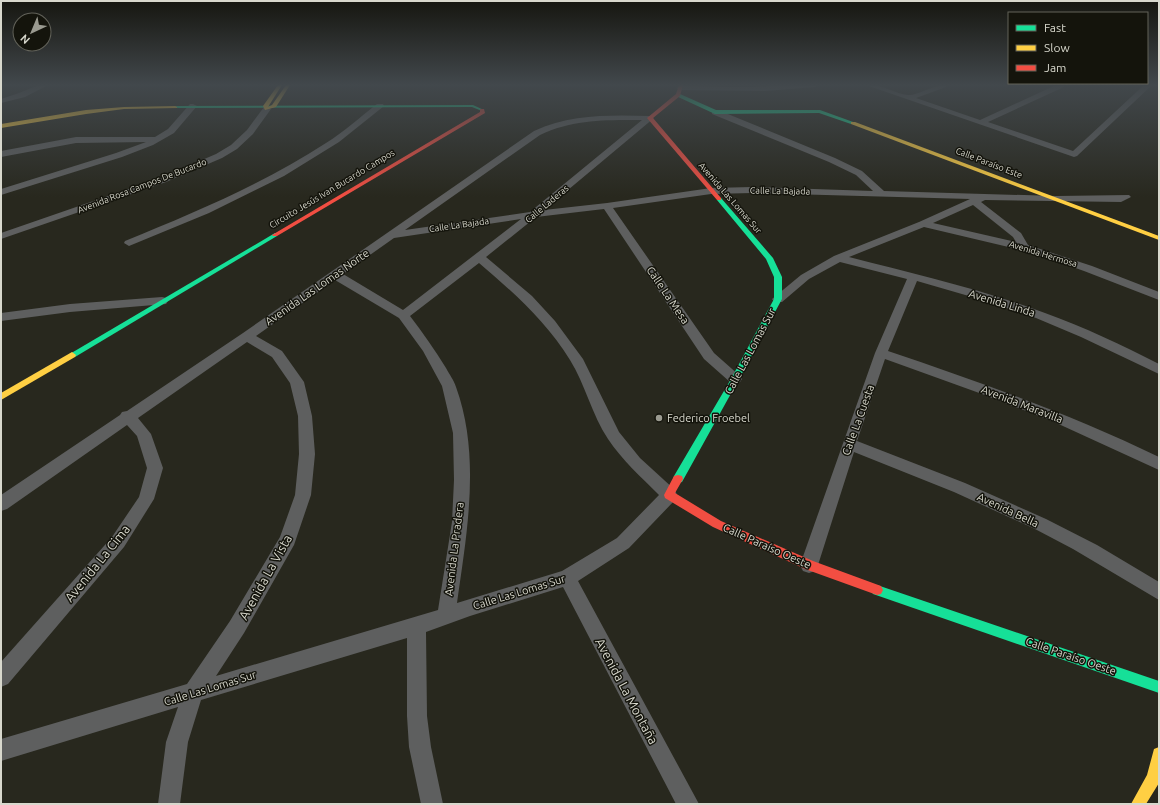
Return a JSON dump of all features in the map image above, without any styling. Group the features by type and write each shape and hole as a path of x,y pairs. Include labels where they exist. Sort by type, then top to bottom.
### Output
{"street":[{"name":"Circuito Jesús Ivan Bucardo Campos","path":"1,126 22,123"},
{"path":"1,192 139,148 159,139 171,131 178,123"},
{"name":"Avenida Rosa Campos De Bucardo","path":"1,236 163,180 219,156 234,148 257,123"},
{"path":"129,243 201,213 282,173 330,144 358,123"},
{"name":"Circuito Jesús Ivan Bucardo Campos","path":"1,397 465,123"},
{"name":"Avenida Las Lomas Norte","path":"1,504 247,336 544,129 566,123"},
{"name":"Calle Laderas","path":"403,315 480,258 645,123"},
{"name":"Avenida Las Lomas Sur","path":"654,123 769,258 778,277 778,299"},
{"path":"741,123 832,160 859,173 880,193"},
{"name":"Calle Paraíso Este","path":"851,123 1159,238"},
{"path":"984,123 1074,154 1106,123"},
{"path":"1,154 76,140 159,139"},
{"name":"Calle La Bajada","path":"389,236 535,214 608,206 711,191 752,190 880,193 979,199 1121,200 1126,197"},
{"path":"979,199 1000,223 1017,235 1024,247"},
{"name":"Calle Las Lomas Sur","path":"1,750 417,626 446,615 567,578 623,543 669,495 735,380 778,299 805,277 838,258 923,224 979,199"},
{"name":"Calle La Mesa","path":"608,206 709,356 735,380"},
{"name":"Avenida Hermosa","path":"923,224 1024,247 1099,272 1159,296"},
{"name":"Calle Paraíso Oeste","path":"480,258 528,299 551,324 576,359 613,435 635,462 669,495 717,524 809,565 957,619 1085,660 1159,687"},
{"name":"Avenida Linda","path":"838,258 1003,302 1042,315 1159,369"},
{"name":"Avenida La Pradera","path":"334,274 403,315 428,348 449,386 460,432 462,480 460,522 446,615"},
{"name":"Calle La Cuesta","path":"809,565 849,444 882,353 913,277"},
{"path":"1,317 70,308 162,301"},
{"name":"Avenida La Vista","path":"169,804 177,742 193,694 237,627 288,540 303,495 307,454 305,416 296,382 277,354 247,336"},
{"name":"Avenida Maravilla","path":"882,353 1021,402 1077,425 1159,464"},
{"name":"Avenida La Cima","path":"1,677 118,542 146,499 155,468 144,434 128,416"},
{"name":"Avenida Bella","path":"849,444 959,487 1026,517 1068,538 1159,592"},
{"name":"Avenida La Montaña","path":"567,578 688,804"},
{"path":"417,626 417,716 420,747 432,804"},
{"path":"1138,804 1154,778 1159,754"}],"traffic: fast":[{"path":"678,479 735,379 778,299 778,277 769,258 719,199"},
{"path":"72,355 275,235"},
{"path":"877,590 1159,687"}],"traffic: slow":[{"path":"1,126 22,123"},
{"path":"853,123 1159,238"},
{"path":"1,397 72,355"},
{"path":"1138,804 1154,778 1159,754"}],"traffic: jam":[{"path":"275,235 465,123"},
{"path":"654,123 719,199"},
{"path":"678,479 669,495 717,524 809,565 877,590"}],"place":[{"name":"Federico Froebel","path":"659,418"}]}
